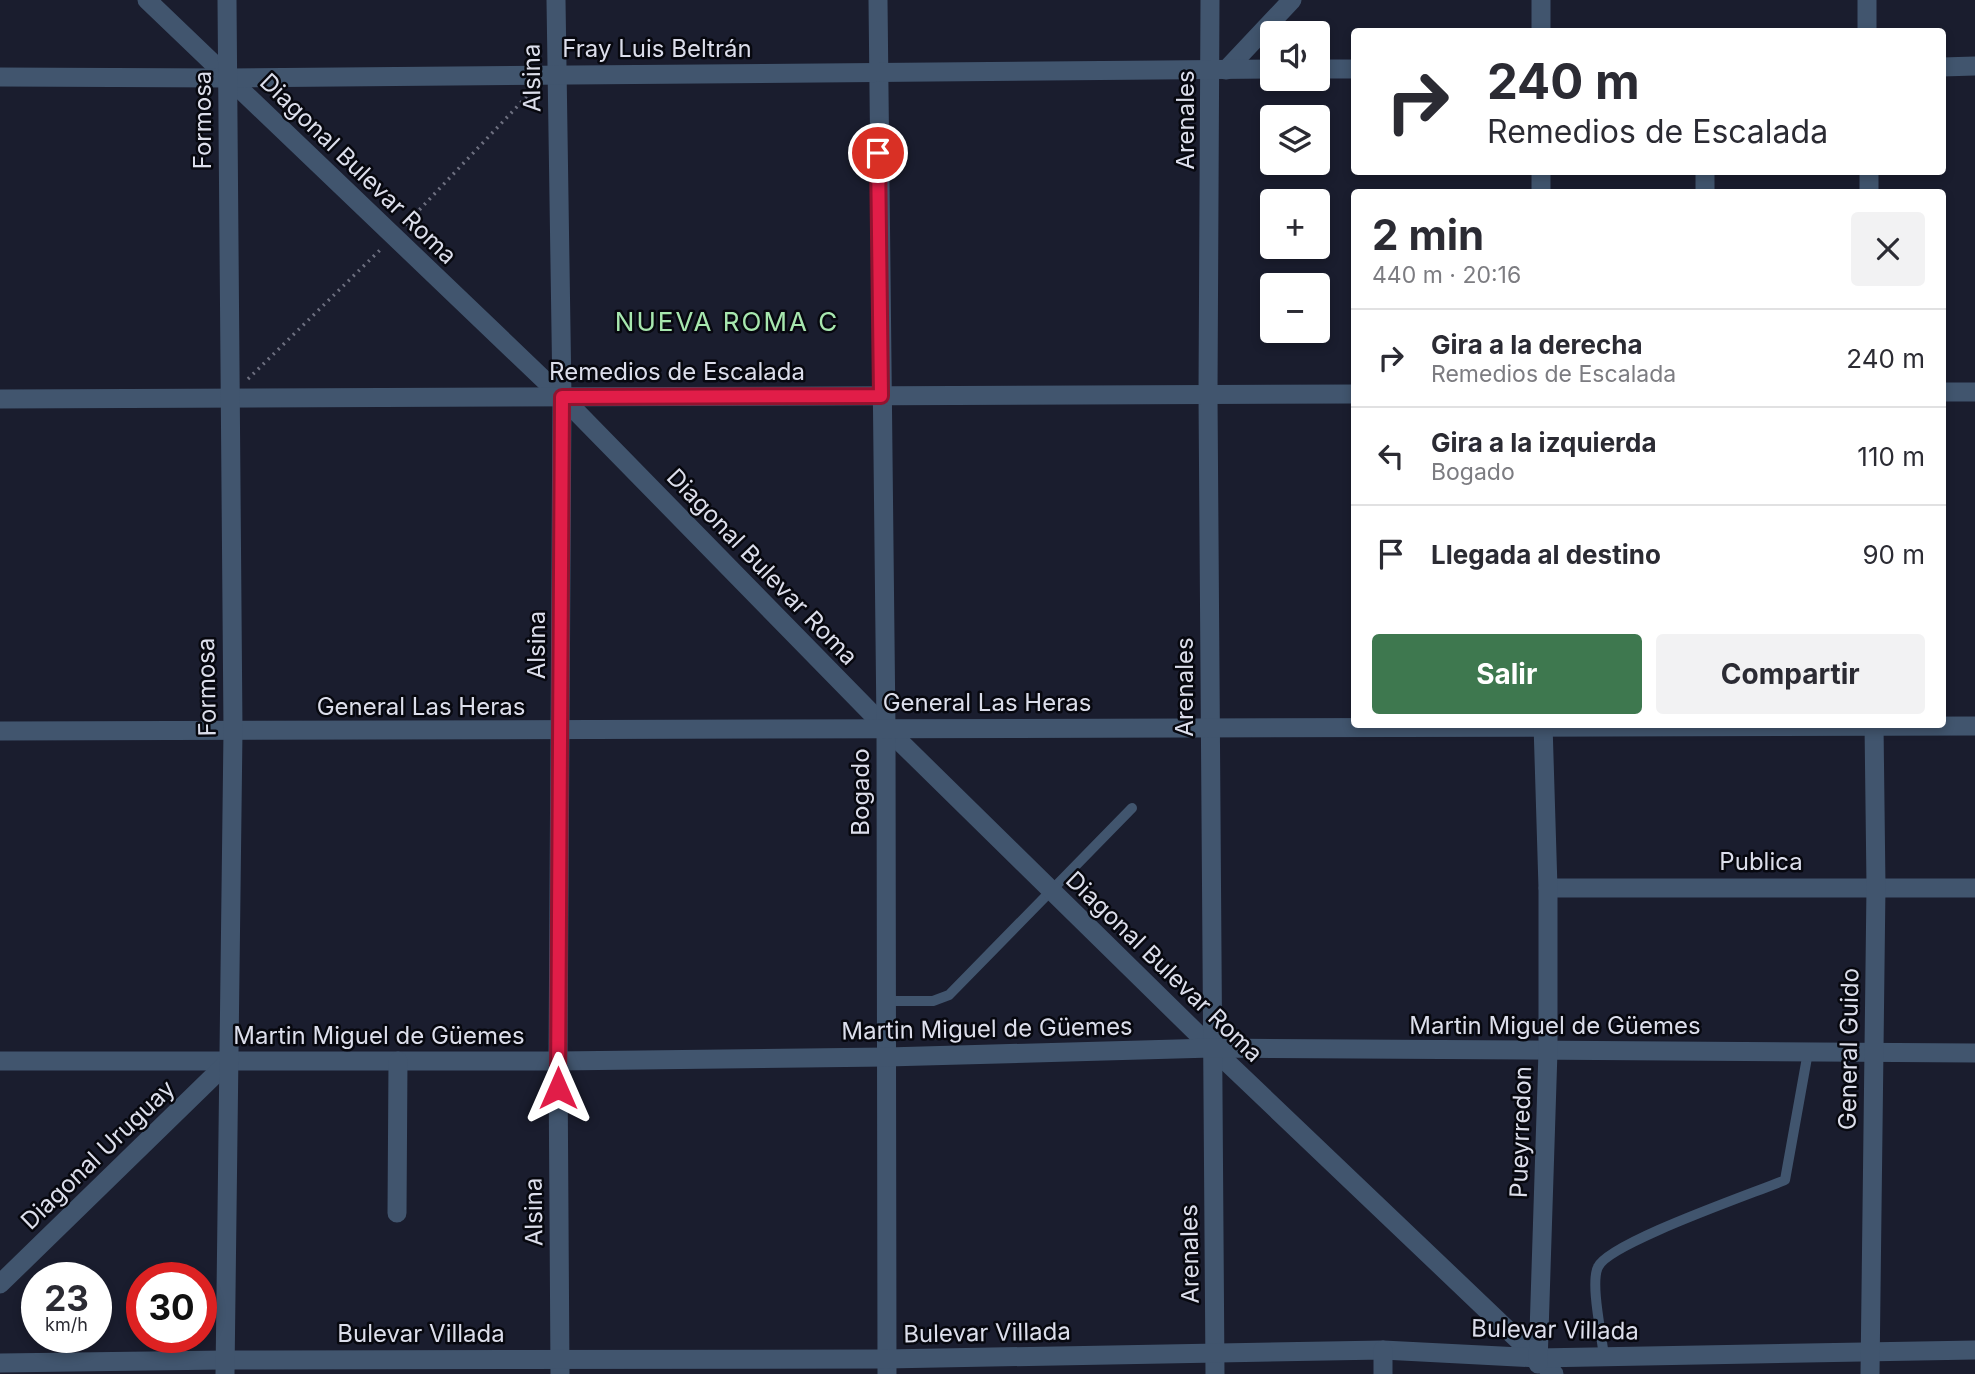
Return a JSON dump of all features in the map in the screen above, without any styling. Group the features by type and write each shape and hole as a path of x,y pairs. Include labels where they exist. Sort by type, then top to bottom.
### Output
{"street":[{"name":"Diagonal Bulevar Roma","path":"147,0 562,397 886,728 1052,892 1538,1366 1554,1374"},
{"name":"Formosa","path":"224,1367 233,731 228,399 227,0"},
{"name":"Alsina","path":"556,0 562,397 558,1061 560,1366"},
{"name":"Bogado","path":"878,0 886,728 887,1366"},
{"name":"Arenales","path":"1210,0 1218,70 1208,395 1215,1374"},
{"path":"1218,70 1293,0"},
{"path":"1541,0 1541,28"},
{"path":"1867,0 1867,28"},
{"path":"1946,67 1975,66"},
{"name":"Fray Luis Beltrán","path":"0,77 227,78 1260,69"},
{"path":"1330,69 1351,69"},
{"path":"1946,392 1975,392"},
{"name":"Remedios de Escalada","path":"0,399 1351,394"},
{"name":"General Las Heras","path":"0,731 1351,726"},
{"name":"General Las Heras","path":"1946,726 1975,726"},
{"name":"Pueyrredon","path":"1538,1366 1548,1051 1548,888 1543,728"},
{"name":"General Guido","path":"1870,1374 1874,728"},
{"name":"Publica","path":"1548,888 1975,888"},
{"name":"Martin Miguel de Güemes","path":"0,1061 558,1061 887,1057 1212,1048 1975,1053"},
{"name":"Diagonal Uruguay","path":"0,1284 230,1060"},
{"path":"397,1213 398,1061"},
{"path":"1382,1374 1383,1350"},
{"name":"Bulevar Villada","path":"0,1363 224,1367 887,1366 1215,1353 1383,1350 1538,1366 1604,1357 1975,1350"}],"lane":[{"path":"886,1001 933,1002 949,995 1132,808"},
{"path":"1604,1357 1594,1277 1599,1264 1639,1237 1785,1180 1808,1052"}],"district":[{"name":"NUEVA ROMA C","path":"727,322"}],"route":[{"path":"558,1088 562,397 881,396 878,153"}]}
